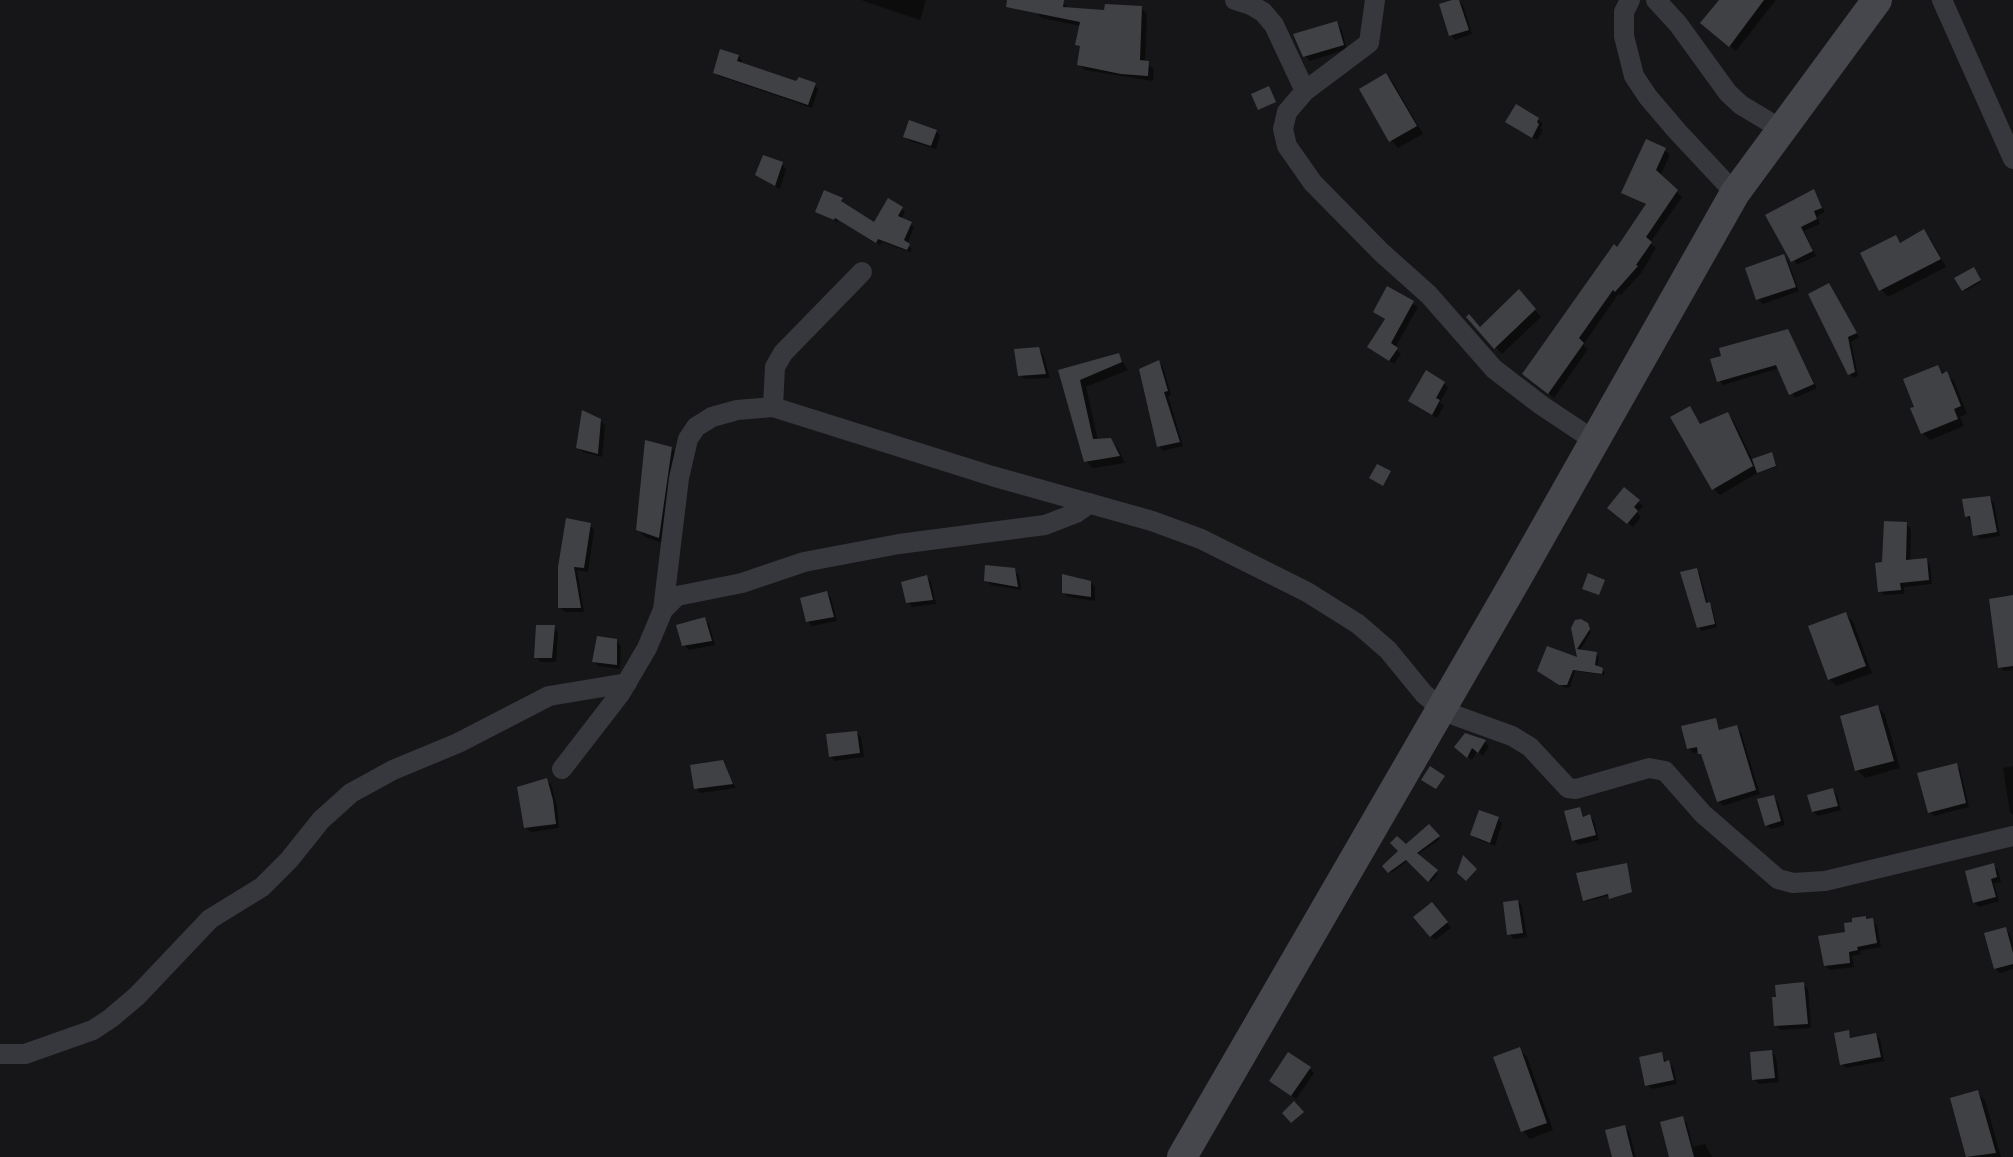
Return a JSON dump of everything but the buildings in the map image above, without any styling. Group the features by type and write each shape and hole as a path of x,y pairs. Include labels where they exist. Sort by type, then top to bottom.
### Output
{"street":[{"path":"1235,0 1263,12 1274,25 1305,91"},
{"path":"1375,0 1369,43 1305,91 1287,112 1283,129 1287,146 1313,183 1381,252 1429,295 1494,369 1595,441"},
{"path":"1630,0 1624,12 1624,36 1634,76 1677,131 1735,193"},
{"path":"1656,0 1678,24 1728,93 1741,105 1781,129"},
{"path":"1182,1157 1735,193 1877,0"},
{"path":"1942,0 2013,159"},
{"path":"773,407 775,367 783,353 862,272"},
{"path":"663,610 679,478 688,439 696,427 712,417 737,410 773,407 1201,539 1307,592 1358,624 1388,650 1424,694 1441,708 1512,736 1530,747 1568,788 1576,789 1649,768 1665,771 1703,814 1778,879 1793,883 1825,881 2013,836"},
{"path":"562,769 593,732 627,683 647,648 663,610 671,600 686,592 723,589 804,562 899,544 1045,525 1076,513 1090,503"},
{"path":"0,1054 25,1054 93,1030 111,1018 137,996 210,919 262,887 289,860 321,820 351,793 549,696 627,683"}]}
